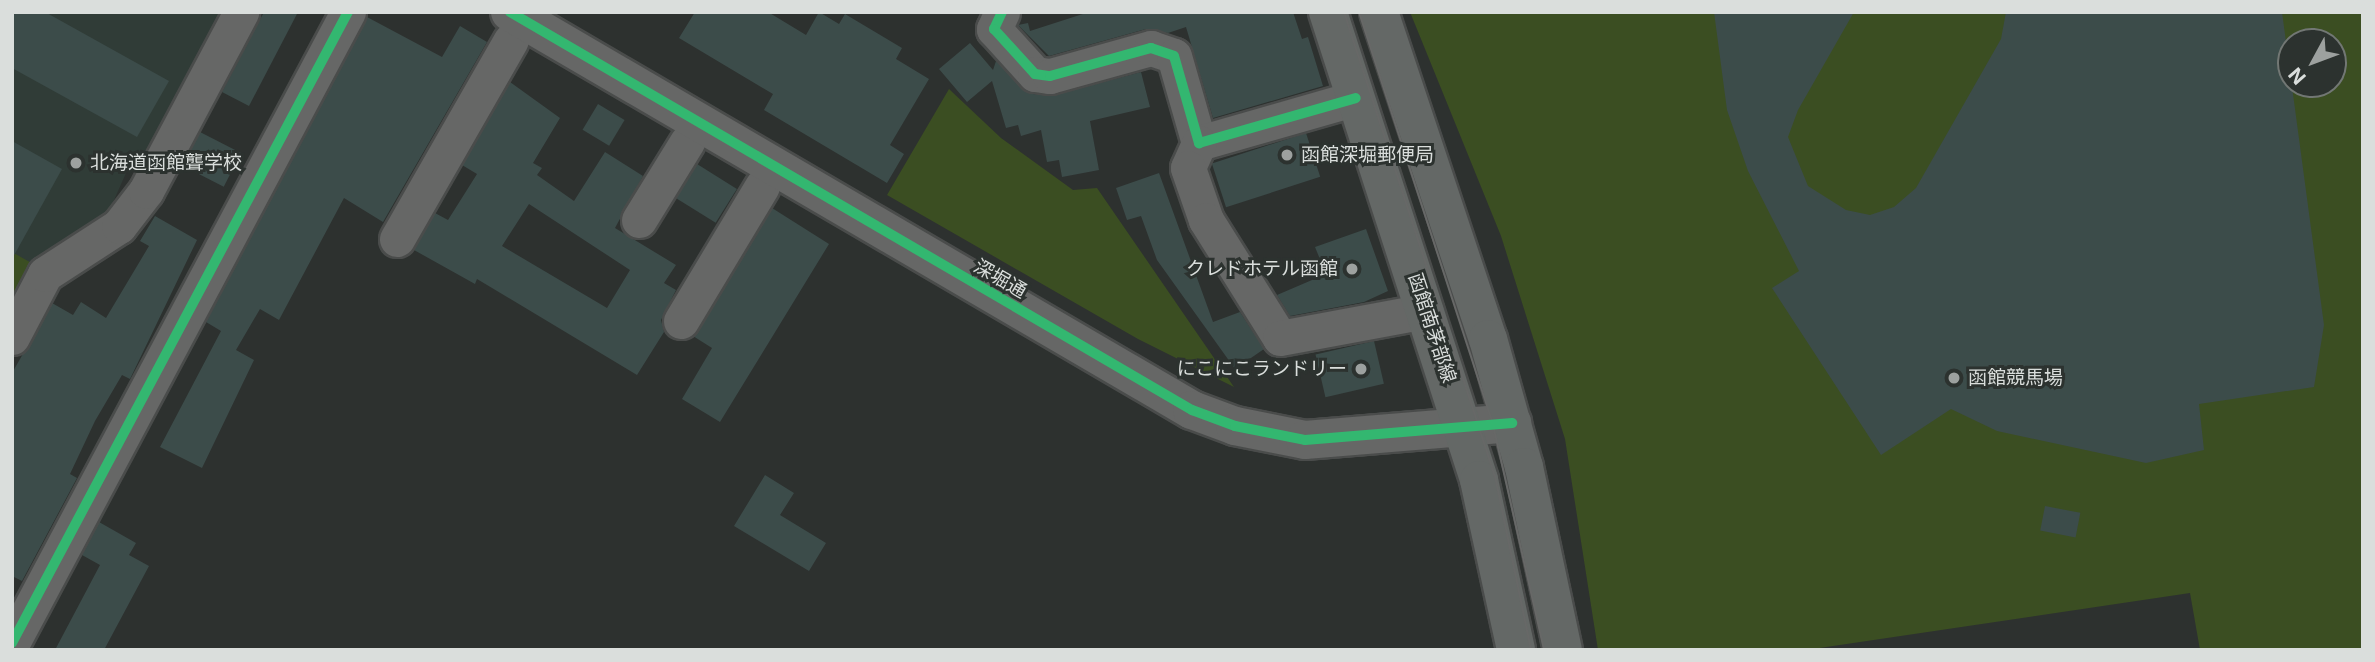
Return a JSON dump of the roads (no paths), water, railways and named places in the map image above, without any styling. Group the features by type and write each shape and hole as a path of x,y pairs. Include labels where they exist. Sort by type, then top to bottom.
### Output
{"main road":[{"name":"函館南茅部線","path":"1328,12 1463,426 1516,650"},
{"path":"1379,12 1512,423 1563,650"}],"street":[{"path":"12,337 46,274 119,226 146,191 241,12"},
{"path":"12,643 348,12"},
{"path":"1002,12 994,29 1035,74 1050,76 1151,48 1174,56 1199,143 1188,168 1206,220 1280,338 1426,311"},
{"path":"397,239 510,26"},
{"name":"深堀通","path":"510,26 1192,410 1235,426 1305,440 1512,423"},
{"path":"1199,143 1356,98"},
{"path":"639,220 687,142"},
{"path":"681,321 762,186"}],"tram line":[{"path":"1344,12 1495,476 1531,650"},
{"path":"1359,12 1493,425 1544,650"}],"place":[{"name":"函館深堀郵便局","path":"1287,155"},
{"name":"北海道函館聾学校","path":"76,163"},
{"name":"クレドホテル函館","path":"1352,269"},
{"name":"にこにこランドリー","path":"1361,369"},
{"name":"函館競馬場","path":"1954,378"}]}
